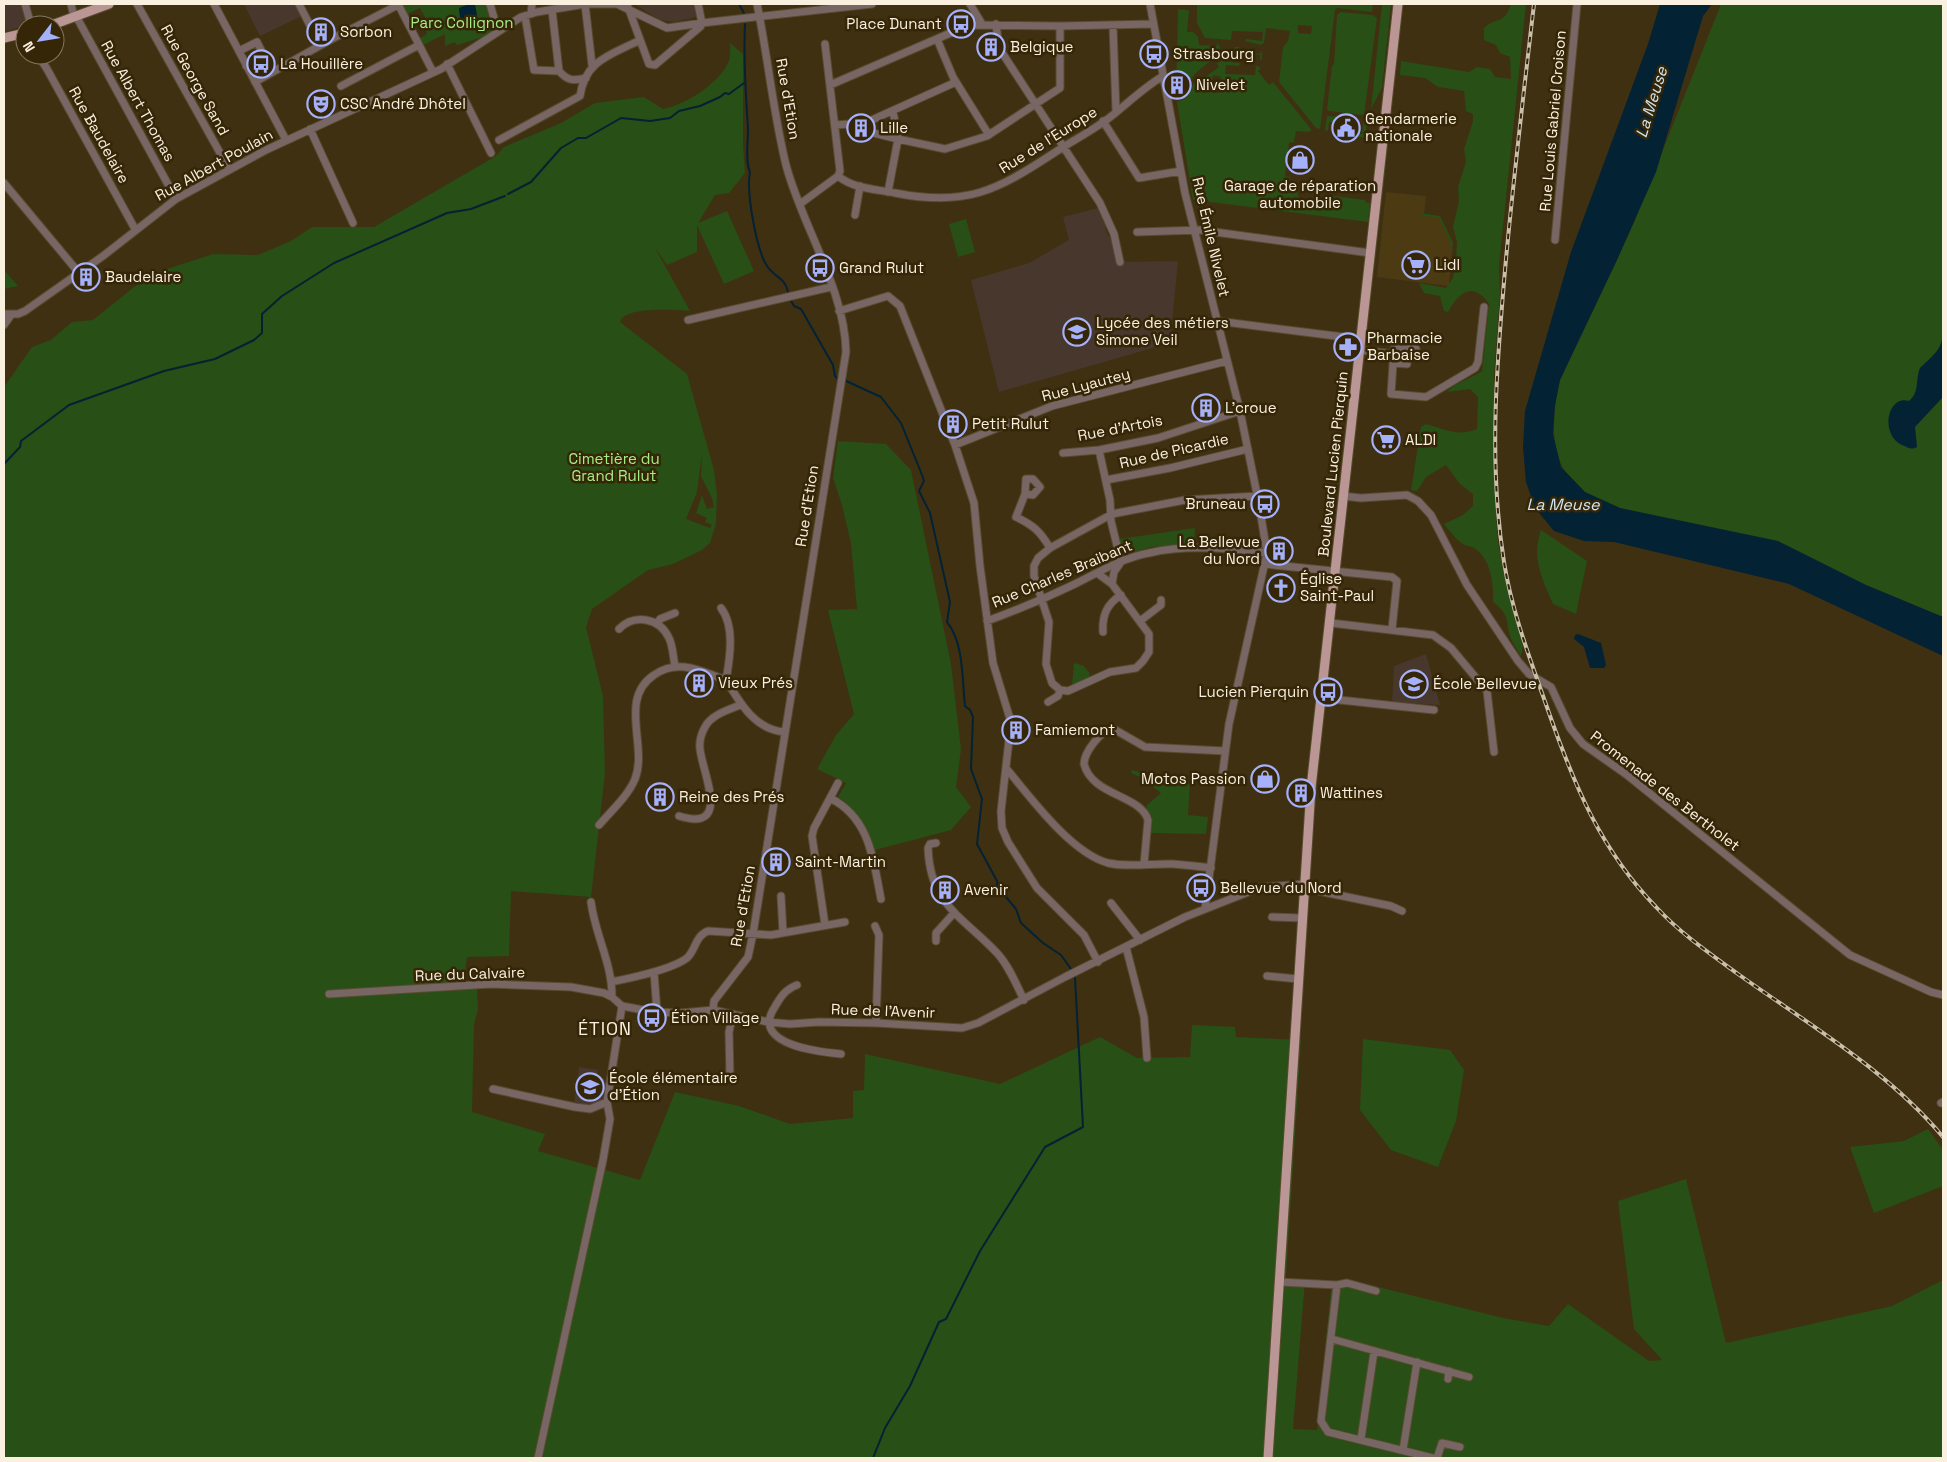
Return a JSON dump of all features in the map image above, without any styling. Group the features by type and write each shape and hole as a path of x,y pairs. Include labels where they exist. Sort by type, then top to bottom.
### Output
{"main road":[{"path":"65,20 109,4"},
{"name":"Boulevard Lucien Pierquin","path":"1268,1458 1311,788 1331,623 1343,496 1398,4"}],"street":[{"name":"Rue Albert Thomas","path":"71,4 75,17 176,199"},
{"name":"Rue George Sand","path":"137,4 229,169"},
{"path":"214,4 286,140"},
{"path":"299,4 320,45"},
{"path":"490,4 498,32"},
{"path":"532,4 528,15 534,70 560,71"},
{"name":"Rue Albert Poulain","path":"7,315 25,310 79,273 176,199 286,140 433,72 528,15 585,4 617,4 628,6 667,28 872,4"},
{"path":"499,140 580,96 592,65 585,4"},
{"path":"628,6 649,64 654,65 702,23 698,4"},
{"name":"Rue d'Etion","path":"713,1010 714,1001 748,957 753,934 846,352 846,339 839,311 786,165 757,4"},
{"path":"970,4 982,24"},
{"name":"Rue Émile Nivelet","path":"1150,4 1181,170 1194,230 1240,411 1258,496 1267,553 1254,603 1225,751 1205,910"},
{"name":"Rue Louis Gabriel Croison","path":"1555,240 1577,4"},
{"path":"255,82 320,45 398,5 433,72"},
{"path":"552,10 560,71 566,78 572,81 586,78"},
{"path":"996,24 999,48 1108,218 1120,262"},
{"path":"830,85 969,25 1113,26 1153,24"},
{"path":"865,122 869,132 945,149 989,134 1060,88 1060,26"},
{"path":"1113,26 1116,112"},
{"path":"937,39 956,82 989,134"},
{"path":"592,65 640,40"},
{"path":"239,52 257,42 264,56 246,66"},
{"path":"341,86 419,44"},
{"path":"800,204 838,176 840,171 825,44"},
{"path":"447,64 491,153"},
{"name":"Rue Baudelaire","path":"45,65 135,229"},
{"name":"Rue de l'Europe","path":"838,176 848,184 924,199 968,197 1011,181 1103,121 1163,76"},
{"path":"835,125 865,122 956,82"},
{"path":"888,192 898,139 893,111"},
{"path":"1103,121 1139,178 1181,170"},
{"path":"310,129 354,223"},
{"path":"4,183 79,273"},
{"path":"855,215 860,186"},
{"path":"1137,232 1194,230 1370,253"},
{"path":"688,320 831,287"},
{"path":"839,311 888,296 900,306 955,445 974,503 987,621 994,663 1011,722 1001,812 1002,828 1008,842 1037,888 1084,935 1098,962"},
{"path":"1393,362 1407,364 1412,348 1396,347 1394,354 1393,362 1390,392 1391,394 1417,396 1426,396 1475,368 1478,362 1484,307"},
{"path":"4,326 7,315"},
{"path":"1217,321 1360,339"},
{"path":"1359,350 1394,354"},
{"name":"Rue Lyautey","path":"955,445 1052,406 1227,361"},
{"name":"Rue d'Artois","path":"1063,453 1099,450 1158,438 1240,411"},
{"name":"Rue de Picardie","path":"1106,480 1170,468 1248,449"},
{"name":"Rue de Picardie","path":"1099,450 1112,514 1111,521 1121,562"},
{"path":"1025,494 1016,516 1033,524 1050,548"},
{"name":"Promenade des Bertholet","path":"1343,496 1361,498 1407,495 1418,501 1431,515 1467,585 1518,661 1529,674 1551,687 1570,728 1583,744 1627,775 1850,955 1931,992 1943,995"},
{"path":"1097,573 1112,584 1140,620 1149,634 1150,643 1143,662 1136,668 1110,672 1068,691 1060,690 1052,683 1048,673 1045,652 1050,632 1043,599 1034,576 1034,566 1038,558 1050,548 1112,514 1185,500 1258,496"},
{"name":"Rue Charles Braibant","path":"987,621 1043,599 1121,562 1148,553 1169,549 1267,553"},
{"path":"1112,584 1114,572 1121,562"},
{"path":"1264,564 1392,577 1397,582 1392,629"},
{"path":"1103,632 1102,620 1107,609 1112,601 1121,595"},
{"path":"1140,620 1160,605 1161,600"},
{"path":"721,608 726,615 729,626 726,680 740,705 762,725 771,731 785,732"},
{"path":"657,624 660,619 675,612"},
{"path":"619,629 626,621 636,619 657,624 669,637 675,666"},
{"path":"1331,623 1433,635 1451,648 1487,691 1494,752"},
{"path":"599,825 635,780 638,766 635,705 638,694 651,676 667,666 683,666 726,680"},
{"path":"1048,702 1058,696 1060,690"},
{"path":"1321,698 1434,710"},
{"path":"679,816 694,821 701,818 710,806 712,797 700,751 700,738 705,725 715,716 740,705"},
{"path":"1144,864 1148,820 1146,813 1141,806 1120,798 1091,777 1084,764 1087,752 1107,729 1112,728 1145,747 1225,751"},
{"path":"1006,768 1022,789 1080,849 1108,862 1211,868"},
{"path":"825,925 812,836 838,783"},
{"path":"830,798 849,809 868,840 881,899"},
{"path":"936,842 930,844 928,848 932,880 944,901 954,913 1003,960 1024,1000"},
{"name":"Rue de l'Avenir","path":"622,1006 657,1012 713,1010 768,1022 790,1024 819,1022 876,1023 962,1028 978,1023 1140,940 1261,887 1304,886 1391,906 1402,911"},
{"path":"781,896 783,932"},
{"path":"538,1458 610,1119 607,1102 622,1006 612,996 607,957 593,917 591,902"},
{"path":"1110,903 1140,940"},
{"path":"936,941 936,933 954,913"},
{"path":"1272,916 1303,918"},
{"path":"611,982 654,972 682,961 689,956 702,934 708,931 753,934 783,932 845,922"},
{"path":"875,926 879,935 876,1023"},
{"path":"1126,947 1144,1017 1146,1058"},
{"path":"654,972 657,1012"},
{"path":"1267,976 1298,979"},
{"name":"Rue du Calvaire","path":"328,994 491,984 571,987 612,996"},
{"path":"796,985 783,993 768,1022 779,1038 791,1045 841,1054"},
{"path":"730,1078 729,1032 733,1014"},
{"path":"493,1089 575,1108 590,1109 607,1102"},
{"path":"1280,1282 1337,1285 1347,1282 1376,1291"},
{"path":"1337,1285 1321,1421 1328,1432 1433,1458"},
{"path":"1332,1339 1374,1352 1417,1362 1449,1375 1469,1377"},
{"path":"1361,1439 1374,1352"},
{"path":"1403,1450 1417,1362"},
{"path":"1437,1458 1442,1443 1460,1447"}],"shaded area":[{"path":"4,4 21,4 24,15 15,15 15,29 4,32"},
{"path":"244,4 295,4 302,16 260,36"},
{"path":"634,4 694,4 696,17 675,22 660,20"},
{"path":"1386,192 1426,196 1424,215 1440,216 1453,243 1449,286 1377,277"},
{"name":"Lycée des métiers Simone Veil","path":"1098,208 1107,227 1105,228 1108,236 1111,237 1116,262 1178,261 1170,343 999,392 971,280 1029,263 1069,240 1063,217"},
{"name":"École Bellevue","path":"1426,654 1440,705 1392,702 1394,666"},
{"name":"École élémentaire d'Étion","path":"579,1067 598,1070 597,1077 605,1079 602,1103 588,1105 574,1103"}],"green space":[{"name":"Parc Collignon","path":"400,4 488,4 493,29 483,37 457,45 455,42 445,46 445,34 421,46 418,39 427,34 426,31 431,28 420,8 405,15"},
{"path":"1197,4 1373,4 1372,12 1337,8 1335,10 1320,129 1316,128 1279,82 1283,47 1288,41 1290,31 1266,28 1264,43 1261,45 1245,41 1246,39 1262,41 1263,32 1232,31 1231,40 1205,38 1197,23","holes":["1298,25 1312,26 1311,34 1298,33"]},
{"path":"1382,4 1391,4 1382,88 1371,109"},
{"path":"1511,4 1526,4 1499,266 1500,293 1494,375 1496,515 1498,542 1504,574 1523,646 1521,656 1511,639 1503,611 1493,602 1492,581 1484,558 1474,548 1464,545 1458,540 1444,524 1463,515 1473,506 1473,494 1460,484 1446,465 1426,477 1417,491 1411,490 1421,427 1426,424 1458,432 1477,429 1478,397 1470,389 1447,392 1455,385 1482,371 1489,304 1483,297 1472,291 1457,299 1448,312 1444,311 1440,296 1424,293 1419,283 1446,288 1453,278 1457,242 1453,227 1459,201 1458,187 1466,162 1464,149 1473,121 1473,114 1466,111 1464,91 1438,87 1425,78 1400,75 1401,61 1469,72 1477,67 1490,69 1495,77 1511,79 1510,57 1500,53 1496,45 1484,40 1484,28 1488,24 1503,18"},
{"path":"1721,4 1943,4 1943,617 1866,585 1602,501 1585,492 1573,481 1564,469 1558,456 1554,426 1560,380 1633,225"},
{"path":"1178,9 1189,10 1187,32 1193,32 1198,37 1199,45 1217,46 1217,42 1220,47 1213,59 1195,74 1185,89 1176,96"},
{"path":"1341,12 1372,15 1377,18 1364,115 1329,111 1327,109 1332,66 1334,64 1337,15"},
{"name":"Cimetière du Grand Rulut","path":"730,43 743,54 743,145 745,173 729,193 715,195 698,223 727,211 754,271 724,284 697,225 697,252 667,265 654,246 690,311 640,311 631,313 620,322 687,374 714,470 717,494 716,524 710,543 702,550 673,564 648,570 592,609 586,627 603,696 605,773 591,897 511,891 509,956 467,957 464,981 477,989 478,1009 474,1024 472,1112 545,1134 538,1151 640,1180 675,1092 739,1106 790,1124 853,1118 853,1091 864,1090 865,1054 1000,1084 1100,1037 1137,1058 1190,1057 1192,1025 1235,1027 1236,1037 1301,1040 1286,1277 1288,1280 1305,1280 1293,1429 1317,1430 1331,1290 1358,1282 1503,1318 1549,1326 1568,1304 1649,1361 1662,1360 1634,1329 1618,1201 1686,1179 1726,1343 1892,1306 1943,1280 1943,1458 4,1458 4,387 32,347 51,340 72,322 93,320 149,275 213,254 258,255 291,241 312,227 374,227 496,156 504,147 561,123 595,103 644,97 663,109 691,98 709,86 723,71 730,59","holes":["702,453 701,476 712,498 714,507 707,509 702,495 696,513 707,518 705,522 712,525 710,528 686,519 697,492"]},
{"path":"1225,46 1226,51 1234,51 1235,47 1239,47 1239,51 1247,52 1248,48 1252,49 1252,53 1260,54 1262,50 1262,59 1260,60 1260,55 1252,54 1251,59 1248,59 1248,54 1239,53 1238,58 1233,57 1233,53 1226,52 1225,56 1223,53"},
{"path":"1221,61 1240,63 1239,66 1226,65 1225,74 1255,75 1256,65 1261,68 1258,71 1269,85 1273,82 1311,129 1310,132 1296,131 1294,142 1289,143 1285,176 1290,177 1288,191 1297,192 1299,197 1298,208 1312,210 1313,204 1316,201 1333,203 1334,196 1365,200 1365,202 1370,203 1368,222 1210,202 1206,199 1193,200 1177,102 1186,98 1197,78 1201,80 1219,67 1217,63","holes":["1213,75 1221,77 1219,93 1210,92"]},
{"path":"1368,115 1365,138 1347,136 1346,133 1362,134 1364,118"},
{"path":"1327,116 1346,117 1343,125 1342,123 1329,122 1328,131 1325,130"},
{"path":"1419,213 1440,216 1453,243 1452,255 1451,244 1439,218 1422,216"},
{"path":"966,219 975,252 958,257 949,224"},
{"path":"4,270 18,286 4,289"},
{"path":"838,441 886,444 911,470 951,664 961,749 956,787 971,807 951,830 875,850 861,820 838,797 846,783 817,769 836,735 854,714 828,610 857,609 851,543 833,478"},
{"path":"1195,528 1194,544 1151,547 1127,554 1122,551 1119,539"},
{"path":"1541,530 1587,561 1576,614 1553,604 1545,585 1539,568 1537,550"},
{"path":"1074,663 1084,666 1090,674 1088,678 1072,685"},
{"path":"1132,770 1166,780 1190,784 1188,815 1208,817 1206,834 1151,833 1152,818 1146,806 1161,793 1144,779 1131,773"},
{"path":"1363,1039 1450,1050 1464,1070 1456,1121 1438,1167 1391,1150 1360,1110"},
{"path":"1928,1129 1943,1150 1943,1186 1874,1213 1850,1147 1904,1141"}],"water":[{"path":"475,4 477,15 474,25 467,28 462,22 459,8"},
{"name":"La Meuse","path":"1660,4 1712,4 1703,16 1656,172 1560,380 1555,405 1553,434 1561,467 1585,492 1620,508 1778,541 1866,585 1943,617 1943,656 1789,584 1614,542 1584,541 1554,531 1535,508 1526,482 1523,447 1525,411 1571,252 1648,44"},
{"path":"1943,337 1943,397 1915,427 1917,447 1910,448 1895,440 1890,432 1889,416 1891,409 1902,400 1909,401 1915,394 1920,368 1933,356"},
{"path":"1578,634 1601,643 1606,665 1604,668 1590,668 1584,647 1574,639 1575,635"}],"waterway":[{"path":"739,4 744,13"},
{"path":"745,24 747,157 750,172 749,192 753,220 763,258 770,270 785,283 788,292"},
{"path":"508,194 531,182 561,148 578,138 586,138 621,118 650,121 670,118 679,111 700,106 725,93 729,94 744,83"},
{"path":"4,464 20,447 21,441 69,405 164,371 215,359 254,340 262,333 262,314 282,296 334,263 447,213 471,209 505,196"},
{"path":"790,299 794,306 801,309 833,365 835,376 838,379"},
{"path":"844,380 881,397 901,423 924,481 919,491 930,513 950,602 947,622 957,640 965,706 970,710 973,717 971,769 982,799 977,844 997,881 997,886 1016,909 1021,923 1043,943 1061,955 1071,969"},
{"path":"873,1458 885,1428 910,1386 939,1322 946,1319 980,1251 1045,1147 1083,1127 1075,978"}],"railway":[{"path":"1534,4 1506,259 1497,372 1495,449 1496,487 1504,562 1512,600 1529,657 1580,792 1605,840 1637,885 1656,907 1685,934 1872,1069 1897,1090 1943,1137"}],"place":[{"name":"Place Dunant","path":"961,24"},
{"name":"Sorbon","path":"321,32"},
{"name":"Belgique","path":"991,47"},
{"name":"Strasbourg","path":"1154,54"},
{"name":"La Houillère","path":"261,64"},
{"name":"Nivelet","path":"1177,85"},
{"name":"CSC André Dhôtel","path":"321,104"},
{"name":"Lille","path":"861,128"},
{"name":"Gendarmerie nationale","path":"1346,128"},
{"name":"Garage de réparation automobile","path":"1300,160"},
{"name":"Lidl","path":"1416,265"},
{"name":"Grand Rulut","path":"820,268"},
{"name":"Baudelaire","path":"86,277"},
{"name":"Lycée des métiers Simone Veil","path":"1077,332"},
{"name":"Pharmacie Barbaise","path":"1348,347"},
{"name":"L'croue","path":"1206,408"},
{"name":"Petit Rulut","path":"953,424"},
{"name":"ALDI","path":"1386,440"},
{"name":"Bruneau","path":"1265,504"},
{"name":"La Bellevue du Nord","path":"1279,551"},
{"name":"Église Saint-Paul","path":"1281,588"},
{"name":"Vieux Prés","path":"699,683"},
{"name":"École Bellevue","path":"1414,684"},
{"name":"Lucien Pierquin","path":"1328,692"},
{"name":"Famiemont","path":"1016,730"},
{"name":"Motos Passion","path":"1265,779"},
{"name":"Wattines","path":"1301,793"},
{"name":"Reine des Prés","path":"660,797"},
{"name":"Saint-Martin","path":"776,862"},
{"name":"Bellevue du Nord","path":"1201,888"},
{"name":"Avenir","path":"945,890"},
{"name":"Étion Village","path":"652,1018"},
{"name":"École élémentaire d'Étion","path":"590,1087"}],"district":[{"name":"ÉTION","path":"605,1029"}]}
